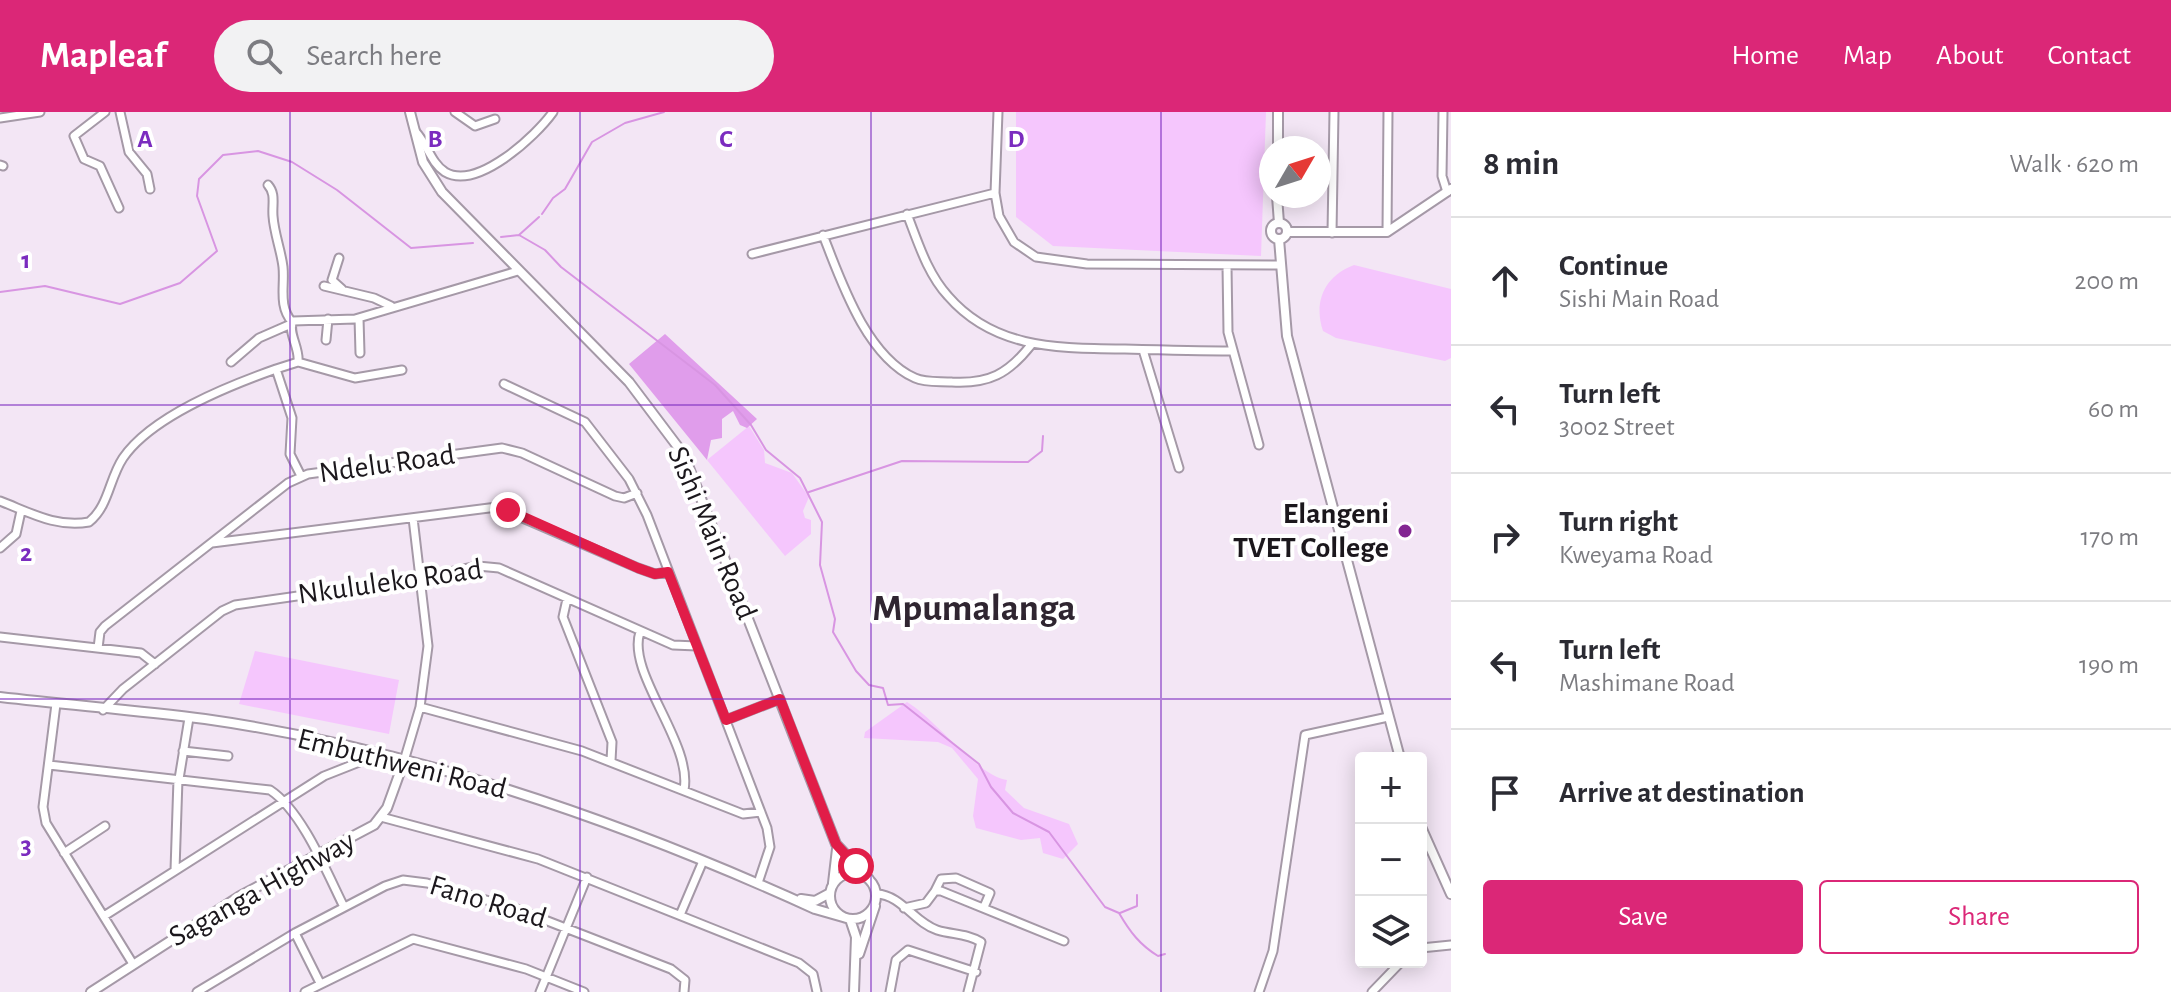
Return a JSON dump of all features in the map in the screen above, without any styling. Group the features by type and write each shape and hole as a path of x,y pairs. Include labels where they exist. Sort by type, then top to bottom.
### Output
{"street":[{"path":"0,118 40,112"},
{"path":"105,112 74,136 84,159 100,166 119,208"},
{"path":"120,112 129,152 147,174 150,189"},
{"name":"Sishi Main Road","path":"410,112 423,162 437,185 642,397 684,455 836,844 837,863 831,889"},
{"path":"455,112 475,126 495,119"},
{"path":"412,127 428,146 437,166 450,174 462,175 506,159 553,112"},
{"path":"998,112 995,193 999,216 1010,237 1025,251 1047,261 1280,265"},
{"path":"1278,112 1278,136"},
{"path":"1332,233 1334,112"},
{"path":"1387,232 1388,112"},
{"path":"1279,239 1287,232 1387,232 1449,190 1442,176 1443,112"},
{"path":"268,185 274,194 275,235 283,264 282,297 286,316 291,323 298,362"},
{"path":"752,254 995,193"},
{"path":"1278,208 1279,223"},
{"path":"907,214 930,269 947,295 986,328 1031,345 1232,351"},
{"path":"1279,223 1284,225 1287,232"},
{"path":"1279,223 1272,227 1271,232 1279,239 1283,308 1293,360 1398,752"},
{"path":"823,235 859,318 896,365 914,377 982,383 999,373 1031,345"},
{"path":"339,258 332,280 344,290"},
{"path":"1227,266 1226,319 1259,445"},
{"path":"231,362 259,338 291,323 359,318 391,306 518,271"},
{"path":"324,286 391,306"},
{"path":"359,318 360,353"},
{"path":"326,340 328,319"},
{"path":"1143,350 1179,468"},
{"path":"0,501 21,511 67,523 89,522 102,508 121,461 139,437 199,403 298,362 317,364 355,378 402,370"},
{"path":"276,369 292,418 290,454 301,476"},
{"path":"504,384 585,422 602,440 637,493 761,812 770,847 758,883"},
{"name":"Ndelu Road","path":"98,648 100,632 105,626 301,476 502,448 522,453 615,496 624,498 637,493"},
{"path":"212,543 497,507 638,568 655,574 668,572"},
{"path":"0,548 16,534 21,511"},
{"path":"404,761 420,707 428,646 413,518"},
{"name":"Nkululeko Road","path":"103,710 155,664 235,605 491,565 678,647 697,646"},
{"path":"567,599 563,617 612,742 611,761"},
{"path":"640,632 638,654 684,767 684,790"},
{"path":"0,637 141,653 155,664"},
{"name":"Embuthweni Road","path":"0,697 189,718 404,761 560,806 846,918"},
{"path":"726,720 780,699"},
{"path":"56,704 43,815 133,964"},
{"path":"420,707 611,761 743,814 761,812"},
{"path":"1259,992 1273,951 1305,735 1388,717"},
{"path":"175,870 179,779 189,718"},
{"path":"183,751 228,756"},
{"path":"104,916 324,776 362,761 365,752"},
{"name":"Saganga Highway","path":"91,992 240,896 365,831 381,817 404,761"},
{"path":"49,765 265,789 283,802 319,856 344,907"},
{"path":"381,817 538,859 587,877 799,963 813,974 817,992"},
{"path":"64,853 105,826"},
{"path":"1427,840 1451,894"},
{"name":"Sishi Main Road","path":"836,844 869,879"},
{"path":"680,915 703,861"},
{"path":"854,992 856,937 846,918 833,907 831,889 845,874 853,873 869,879 876,899 856,966"},
{"path":"540,992 587,877"},
{"path":"904,908 926,903 941,879 956,878 990,893 984,907"},
{"name":"Fano Road","path":"197,992 344,907 385,886 410,880 514,908 567,927 679,973 687,983 684,992"},
{"name":"Embuthweni Road","path":"788,896 815,901 831,889"},
{"path":"935,891 984,907 1064,941"},
{"path":"846,918 865,916 876,899 890,896 938,930 958,931 981,942 976,972 968,992"},
{"path":"295,933 320,983"},
{"path":"305,992 413,939 483,955 584,992"},
{"path":"1427,947 1451,945"},
{"path":"890,992 896,960 908,950 976,972"},
{"path":"1372,992 1395,968"}],"shaded area":[{"path":"1016,112 1266,112 1265,136 1259,136 1259,208 1263,208 1261,256 1053,246 1016,217"},
{"path":"1354,265 1451,289 1451,358 1445,361 1336,338 1323,331 1320,310 1324,291 1336,276"},
{"path":"665,334 757,419 747,428 740,425 733,411 722,419 722,438 711,440 707,460 629,364"},
{"path":"749,426 764,450 765,463 792,473 809,497 803,511 805,518 811,520 811,534 785,556 707,460"},
{"path":"255,651 399,680 389,734 239,704"},
{"path":"907,702 983,769 1007,780 1005,790 1024,808 1069,824 1078,844 1063,859 1043,853 1040,838 1021,840 976,828 973,816 978,779 952,748 938,742 864,738 865,732"}],"waterway":[{"path":"542,214 553,198 565,189 592,142 625,123 664,112"},
{"path":"0,292 45,286 120,304 180,283 217,251 197,196 199,179 223,155 258,151 292,162 337,190 411,248 473,243"},
{"path":"501,237 519,235 539,217"},
{"path":"519,235 545,250 561,267 715,385 751,425 766,450 800,478 822,522 820,565 835,619 833,632 856,671 869,685 883,688 888,705 903,704 979,764 991,787 1013,813 1049,832 1105,907 1119,913 1131,932 1146,947 1158,956 1165,954"},
{"path":"809,492 902,461 1028,462 1042,451 1043,436"},
{"path":"1120,913 1137,906 1137,895"}],"place":[{"name":"Elangeni TVET College","path":"1405,531"}],"district":[{"name":"Mpumalanga","path":"974,609"}],"route":[{"path":"508,510 638,568 655,574 668,572 726,720 780,699 836,844 856,866"}]}
